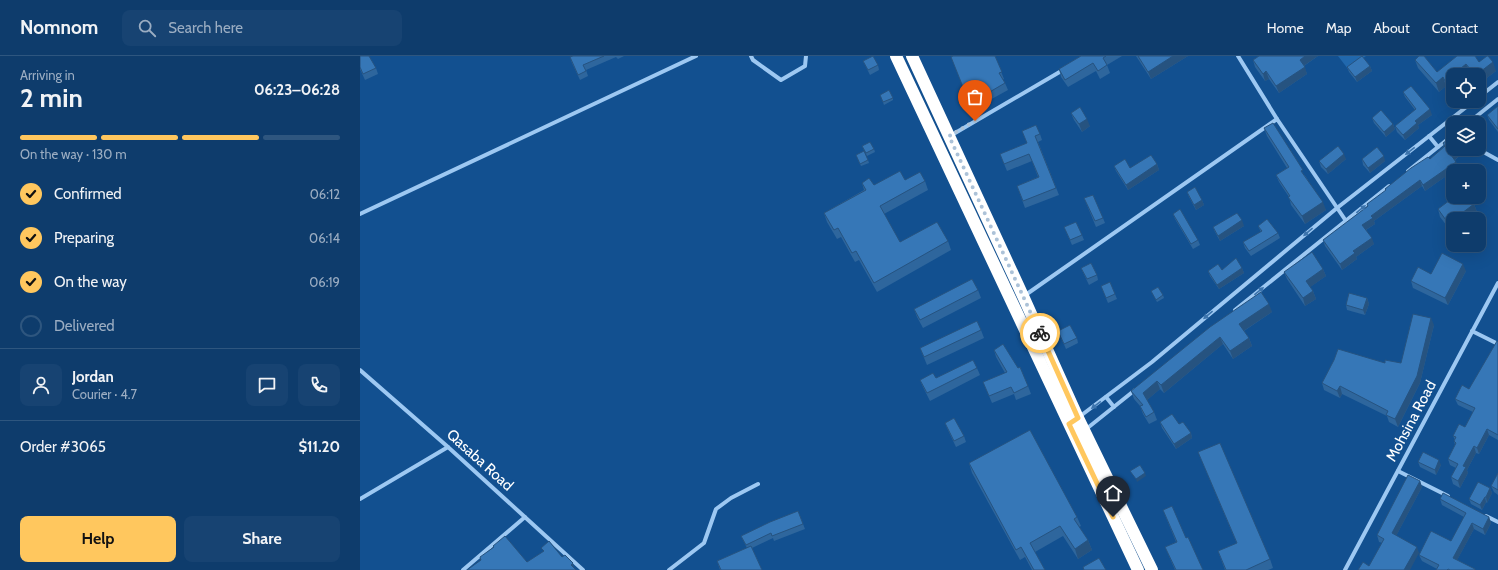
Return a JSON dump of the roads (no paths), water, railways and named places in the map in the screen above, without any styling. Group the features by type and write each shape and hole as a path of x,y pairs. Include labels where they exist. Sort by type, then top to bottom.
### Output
{"highway":[{"path":"1074,421 1023,296 913,58 898,61 1074,421 1138,570"},
{"path":"1080,434 1152,570"},
{"path":"1137,542 1148,570"}],"street":[{"path":"360,214 696,56"},
{"path":"751,56 753,60 780,80 805,66 806,56"},
{"path":"1238,56 1277,119 1346,221"},
{"path":"949,136 1068,67"},
{"path":"1486,91 1498,82"},
{"path":"1477,116 1498,99"},
{"path":"1074,421 1152,362 1338,208 1465,108"},
{"path":"1023,296 1277,119"},
{"path":"1429,136 1438,147"},
{"path":"1401,176 1446,141"},
{"path":"1486,153 1498,160"},
{"path":"1230,314 1395,182"},
{"name":"Mohsina Road","path":"1345,570 1498,283"},
{"path":"1472,331 1498,344"},
{"name":"Qasaba Road","path":"360,370 448,447 583,570"},
{"path":"1080,434 1138,388"},
{"path":"1106,397 1114,407"},
{"path":"360,499 448,447"},
{"path":"1398,471 1451,498"},
{"path":"670,570 704,543 716,509 731,498 758,484"},
{"path":"1485,515 1498,522"},
{"path":"463,570 525,517"}]}
